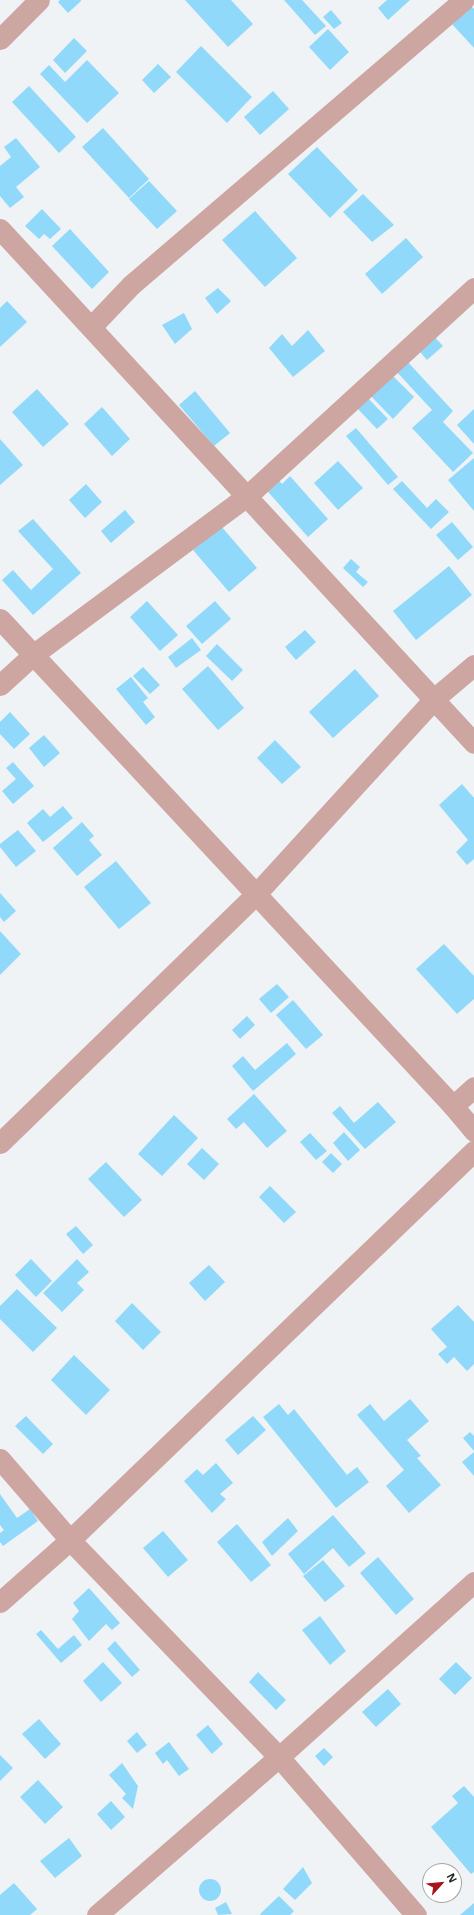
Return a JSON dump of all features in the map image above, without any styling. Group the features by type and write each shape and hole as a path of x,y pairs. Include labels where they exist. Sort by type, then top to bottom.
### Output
{"street":[{"path":"0,39 39,0"},
{"path":"91,327 131,285 464,0"},
{"path":"0,229 435,698 474,743"},
{"path":"0,685 34,654 247,496 474,288"},
{"path":"0,619 453,1106 474,1131"},
{"path":"0,1143 256,894 435,698 474,665"},
{"path":"453,1106 474,1087"},
{"path":"0,1602 70,1540 474,1151"},
{"path":"0,1459 70,1540 279,1757 416,1915"},
{"path":"97,1915 279,1757 474,1582"}],"building":[{"path":"60,0 81,1 68,13 58,2"},
{"path":"185,0 231,0 253,24 228,47"},
{"path":"284,0 302,0 326,26 315,35"},
{"path":"387,0 410,0 388,20 378,8"},
{"path":"470,5 474,9 474,48 451,23"},
{"path":"331,10 342,23 334,29 323,17"},
{"path":"328,29 349,52 330,70 309,47"},
{"path":"74,38 87,51 65,73 53,60"},
{"path":"201,46 252,97 227,123 176,72"},
{"path":"87,60 119,93 87,123 40,74 49,65 65,82"},
{"path":"158,64 171,77 154,93 142,80"},
{"path":"29,86 76,137 59,153 12,102"},
{"path":"273,91 289,109 260,135 244,117"},
{"path":"103,128 149,179 129,198 82,147"},
{"path":"16,138 40,167 16,187 24,197 10,208 0,196 0,166 11,157 4,147"},
{"path":"317,147 358,190 330,218 288,174"},
{"path":"149,181 177,211 157,229 129,199"},
{"path":"363,194 394,225 372,242 343,212"},
{"path":"42,209 61,229 50,239 44,234 39,239 25,226"},
{"path":"255,211 297,258 265,287 222,240"},
{"path":"70,229 109,272 92,289 52,246"},
{"path":"406,238 423,257 382,294 365,274"},
{"path":"218,288 231,301 217,314 205,298"},
{"path":"7,301 27,322 0,347 0,308"},
{"path":"184,313 192,329 175,344 162,325"},
{"path":"308,330 325,351 293,377 269,348 282,334 292,346"},
{"path":"430,332 443,346 427,360 415,346"},
{"path":"406,360 453,411 443,422 473,453 453,472 412,428 432,410 395,370"},
{"path":"389,372 414,397 393,419 368,393"},
{"path":"37,389 69,424 43,447 12,412"},
{"path":"195,391 230,433 214,446 179,405"},
{"path":"365,395 388,419 377,429 354,405"},
{"path":"102,407 130,439 112,456 84,424"},
{"path":"474,409 474,444 457,425"},
{"path":"356,428 398,477 388,485 346,436"},
{"path":"0,439 23,465 0,485"},
{"path":"474,458 474,511 448,480"},
{"path":"338,461 363,488 338,510 314,483"},
{"path":"274,475 282,484 290,476 328,519 308,537 262,485"},
{"path":"402,481 427,508 436,499 449,512 431,529 393,489"},
{"path":"86,484 102,502 85,518 69,500"},
{"path":"125,510 135,522 111,543 101,531"},
{"path":"33,519 81,573 33,615 2,580 13,570 31,590 53,569 18,531"},
{"path":"452,522 473,547 458,560 436,535"},
{"path":"221,526 257,568 229,592 193,550"},
{"path":"351,559 360,567 356,572 368,582 363,587 343,568"},
{"path":"449,566 472,595 416,640 393,611"},
{"path":"147,601 178,635 160,651 130,617"},
{"path":"215,601 231,619 202,644 186,626"},
{"path":"305,630 316,642 296,660 285,647"},
{"path":"192,638 201,650 176,668 168,657"},
{"path":"217,644 243,670 232,681 206,656"},
{"path":"208,666 244,708 218,730 182,689"},
{"path":"143,667 160,685 150,694 133,676"},
{"path":"355,669 379,696 333,738 309,712"},
{"path":"131,677 148,698 143,702 155,717 146,725 116,689"},
{"path":"10,712 30,734 14,749 0,734 0,722"},
{"path":"44,735 60,753 44,767 29,748"},
{"path":"275,740 301,767 282,784 257,758"},
{"path":"13,762 34,786 13,804 2,791 16,779 6,768"},
{"path":"462,784 474,798 474,859 467,865 456,852 468,840 439,805"},
{"path":"63,806 73,818 43,842 27,823 43,809 50,817"},
{"path":"82,822 94,836 89,840 102,855 77,876 53,848"},
{"path":"18,830 36,851 16,867 0,847 0,844"},
{"path":"116,861 151,903 119,929 84,887"},
{"path":"0,893 16,911 4,922 0,917"},
{"path":"0,931 21,954 0,975"},
{"path":"444,944 474,976 474,999 457,1014 416,969"},
{"path":"277,984 289,997 271,1013 259,999"},
{"path":"293,1000 323,1035 306,1049 276,1015"},
{"path":"247,1016 255,1025 240,1039 232,1030"},
{"path":"287,1043 296,1054 253,1091 232,1066 243,1056 255,1070"},
{"path":"254,1094 287,1131 267,1148 244,1122 236,1129 227,1119"},
{"path":"378,1102 396,1122 365,1149 332,1113 340,1106 354,1123"},
{"path":"174,1115 198,1138 162,1176 138,1154"},
{"path":"344,1132 360,1150 348,1161 333,1143"},
{"path":"310,1133 327,1151 316,1160 300,1142"},
{"path":"202,1148 219,1164 204,1180 187,1164"},
{"path":"331,1153 342,1164 333,1173 322,1162"},
{"path":"106,1162 142,1200 124,1217 88,1179"},
{"path":"270,1186 296,1212 284,1223 259,1197"},
{"path":"76,1226 93,1245 83,1254 66,1234"},
{"path":"31,1259 52,1281 36,1297 15,1275"},
{"path":"77,1259 89,1272 77,1283 84,1290 62,1312 43,1293"},
{"path":"209,1265 225,1282 205,1301 189,1283"},
{"path":"17,1289 57,1328 33,1352 0,1319 0,1306"},
{"path":"132,1303 161,1332 143,1350 115,1321"},
{"path":"458,1305 474,1322 474,1364 467,1371 454,1357 447,1364 438,1354 447,1347 431,1329"},
{"path":"74,1355 110,1390 86,1415 51,1380"},
{"path":"410,1399 429,1421 407,1440 421,1456 417,1458 441,1485 409,1513 386,1486 404,1470 357,1415 370,1404 384,1421"},
{"path":"279,1404 288,1415 294,1409 347,1475 357,1467 369,1482 336,1508 263,1417"},
{"path":"26,1416 53,1444 43,1454 15,1426"},
{"path":"253,1416 266,1430 238,1455 225,1440"},
{"path":"470,1432 474,1436 474,1451 463,1438"},
{"path":"474,1452 474,1476 462,1462"},
{"path":"216,1463 233,1483 220,1494 226,1499 212,1513 184,1481 197,1469 203,1475"},
{"path":"0,1494 17,1518 30,1509 38,1521 3,1546 0,1542 0,1533 4,1530 0,1525"},
{"path":"333,1515 366,1553 349,1567 333,1548 304,1574 288,1554"},
{"path":"288,1518 298,1531 272,1556 262,1542"},
{"path":"237,1524 271,1565 251,1582 217,1542"},
{"path":"163,1531 188,1560 168,1577 143,1548"},
{"path":"378,1557 414,1599 396,1615 360,1573"},
{"path":"323,1560 345,1586 325,1602 303,1576"},
{"path":"89,1588 120,1623 112,1630 106,1624 89,1641 72,1619 79,1611 73,1603"},
{"path":"320,1616 346,1651 330,1665 302,1630"},
{"path":"41,1630 58,1649 74,1635 82,1645 61,1663 36,1634"},
{"path":"115,1641 140,1670 132,1677 107,1649"},
{"path":"103,1662 122,1683 101,1702 83,1681"},
{"path":"456,1662 472,1678 455,1695 439,1679"},
{"path":"258,1672 286,1700 276,1710 249,1682"},
{"path":"388,1689 401,1704 376,1727 362,1712"},
{"path":"39,1719 61,1744 45,1759 22,1734"},
{"path":"208,1725 223,1744 212,1754 196,1735"},
{"path":"137,1732 147,1745 137,1753 127,1741"},
{"path":"169,1742 189,1769 179,1776 167,1760 163,1764 155,1753"},
{"path":"324,1748 333,1757 324,1766 315,1756"},
{"path":"0,1755 13,1768 0,1781"},
{"path":"122,1763 138,1786 133,1809 122,1798 126,1794 109,1775"},
{"path":"38,1780 63,1807 45,1824 20,1797"},
{"path":"464,1786 474,1797 474,1872 471,1874 431,1827 458,1803 452,1796"},
{"path":"111,1801 125,1817 111,1830 97,1814"},
{"path":"69,1838 82,1856 55,1878 40,1861"},
{"path":"303,1867 312,1883 295,1900 283,1889"},
{"path":"210,1879 218,1882 221,1890 218,1898 210,1901 202,1898 199,1890 202,1882"},
{"path":"14,1883 37,1909 30,1915 0,1915 0,1895"},
{"path":"279,1896 294,1911 290,1915 260,1914"},
{"path":"226,1902 232,1914 218,1915 215,1908"},
{"path":"474,1903 474,1915 460,1915"}]}
